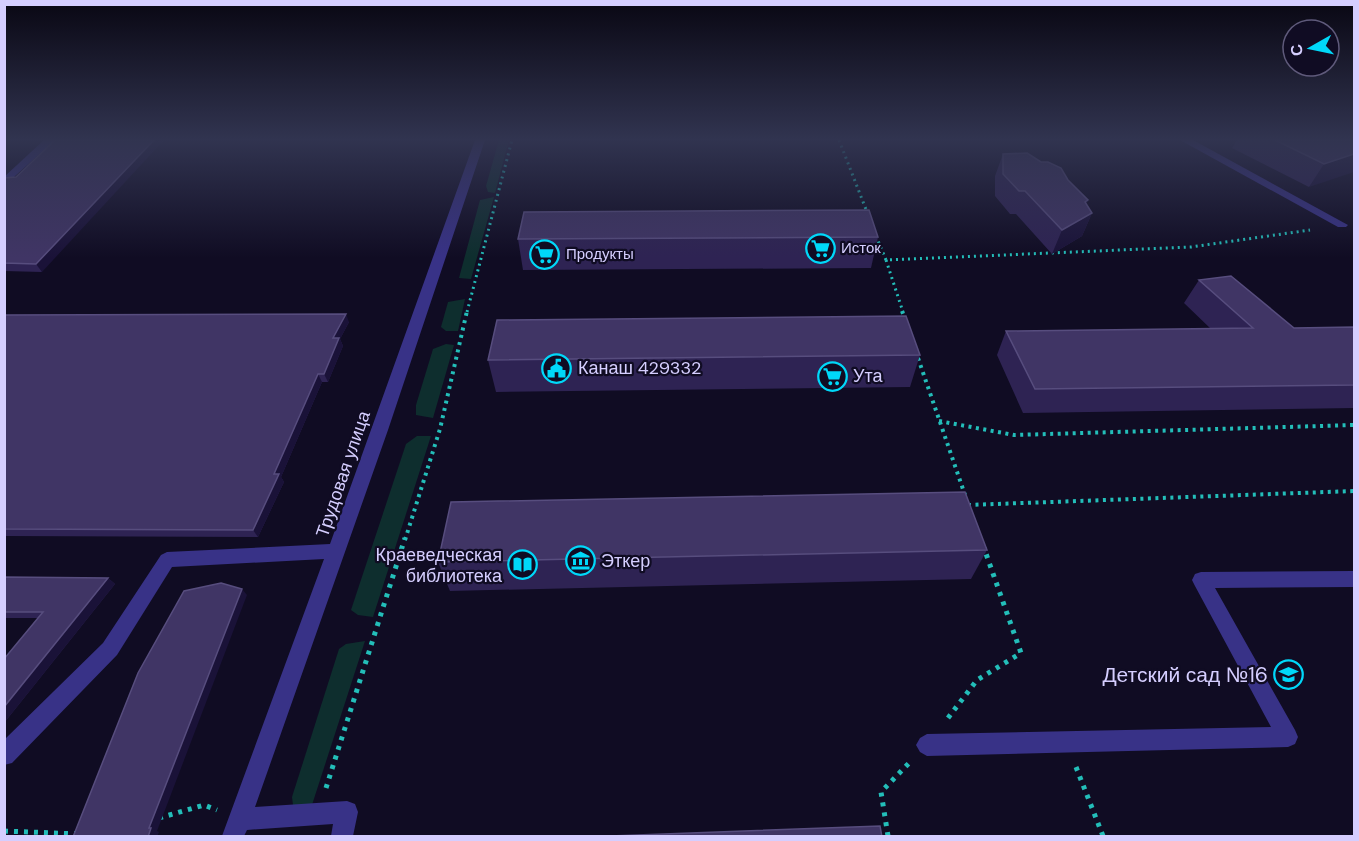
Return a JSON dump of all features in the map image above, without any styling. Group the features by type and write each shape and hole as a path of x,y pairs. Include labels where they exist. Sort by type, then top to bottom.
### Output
{"street":[{"name":"Трудовая улица","path":"235,828 336,551 466,179"},
{"path":"1257,179 1342,225"},
{"path":"4,755 110,649 167,560 336,551"},
{"path":"927,745 1288,737 1201,580 1354,579"},
{"path":"235,828 317,814 347,812 342,837"}],"path":[{"path":"317,814 440,429 474,281 501,179"},
{"path":"854,179 869,218"},
{"path":"873,228 886,260 908,329"},
{"path":"886,260 1191,247 1314,229"},
{"path":"915,349 972,515"},
{"path":"938,420 1014,435 1354,425"},
{"path":"968,505 1354,491"},
{"path":"888,837 881,792 927,745 977,680 1022,653 983,547"},
{"path":"1067,742 1103,837"},
{"path":"151,821 204,805 235,828"},
{"path":"4,831 82,834"}],"green space":[{"path":"488,179 499,179 495,193 488,192 486,186"},
{"path":"494,197 471,279 459,278 480,200"},
{"path":"465,299 458,331 446,331 441,327 448,302"},
{"path":"446,344 454,345 433,418 416,415 416,405 433,349"},
{"path":"417,436 431,436 373,617 358,615 351,610 406,444"},
{"path":"365,641 311,808 293,805 292,797 339,649 346,644"}],"building":[{"path":"4,179 117,179 36,264 4,263"},
{"path":"1008,179 1068,179 1088,200 1085,202 1092,213 1062,230 1025,191 1019,191"},
{"path":"869,210 878,237 518,239 524,212"},
{"path":"1231,276 1294,328 1354,327 1354,385 1035,389 1006,331 1253,328 1199,280"},
{"path":"346,314 333,338 339,338 324,374 318,374 274,474 279,474 253,530 4,529 4,315"},
{"path":"906,316 920,355 488,360 497,320"},
{"path":"965,492 987,550 438,562 451,502"},
{"path":"4,577 108,578 4,707 4,659 43,612 4,612"},
{"path":"221,583 242,589 149,828 151,828 148,837 73,837 138,673 184,591"},
{"path":"880,826 882,837 583,837"}],"place":[{"name":"Исток","path":"820,248"},
{"name":"Продукты","path":"545,254"},
{"name":"Канаш 429332","path":"557,368"},
{"name":"Ута","path":"832,376"},
{"name":"Эткер","path":"580,561"},
{"name":"Краеведческая библиотека","path":"523,565"},
{"name":"Детский сад №16","path":"1289,675"}]}
